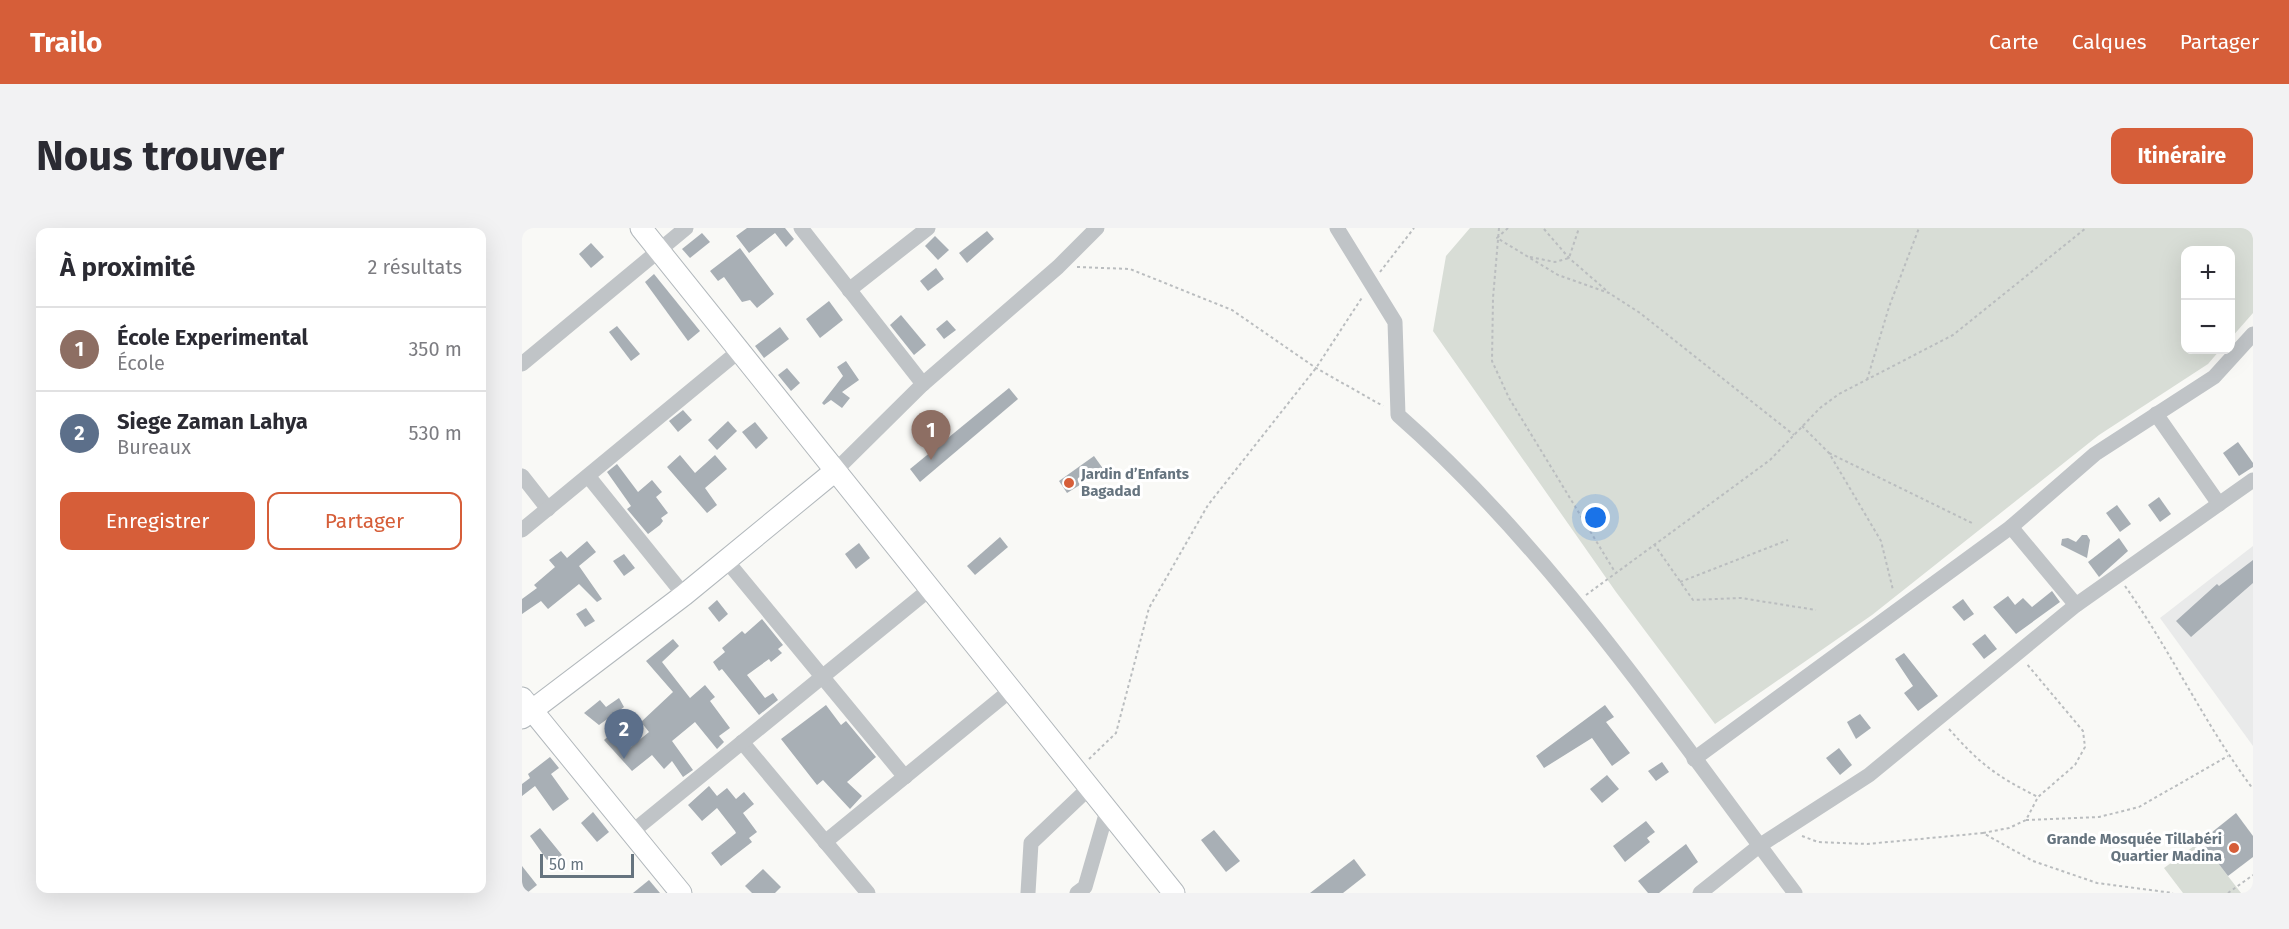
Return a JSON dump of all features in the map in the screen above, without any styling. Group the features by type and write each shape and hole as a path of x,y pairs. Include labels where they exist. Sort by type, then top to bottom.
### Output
{"street":[{"path":"641,228 1174,893"},
{"path":"522,363 686,228"},
{"path":"801,228 923,384"},
{"path":"849,290 928,228"},
{"path":"681,893 632,832 525,709 684,595 835,471 923,384 1058,267 1096,228"},
{"path":"1337,228 1395,322 1398,415 1439,451 1577,603 1795,893"},
{"path":"1694,759 2011,527 2096,454 2214,377 2253,334"},
{"path":"522,530 739,351"},
{"path":"2156,414 2219,504"},
{"path":"588,476 684,595"},
{"path":"522,477 548,509"},
{"path":"1700,893 1759,846 1869,775 2076,605 2253,480"},
{"path":"2011,527 2076,605"},
{"path":"726,560 904,777"},
{"path":"632,832 930,589"},
{"path":"825,842 1011,690"},
{"path":"742,742 868,893"},
{"path":"1028,893 1031,843 1089,788"},
{"path":"1077,893 1085,887 1107,811"}],"path":[{"path":"1076,772 1116,733 1149,608 1208,506 1316,368 1371,284 1414,228"},
{"path":"1499,228 1492,361 1509,398 1615,572"},
{"path":"1497,238 1508,228"},
{"path":"1569,258 1579,228"},
{"path":"1867,380 1889,307 1919,228"},
{"path":"1577,603 1615,572 1770,460 1820,408 1839,394 1953,335 2086,228"},
{"path":"1544,229 1569,258 1609,293 1640,313 1794,435"},
{"path":"1497,238 1558,275 1609,293"},
{"path":"1527,256 1555,262 1569,258"},
{"path":"1058,267 1130,269 1232,310 1316,368 1398,415"},
{"path":"1802,426 1829,453 1881,541 1893,590"},
{"path":"1829,453 1974,524"},
{"path":"1680,582 1788,540"},
{"path":"1654,544 1693,600 1741,598 1816,610"},
{"path":"2117,575 2153,626 2228,756 2253,789"},
{"path":"2018,653 2083,731 2085,747 2075,765 2038,797 2026,820"},
{"path":"1939,718 1973,757 1998,777 2038,797"},
{"path":"1785,829 1818,842 1867,844 1983,833 2009,828 2026,820 2099,816 2139,807 2228,756"},
{"path":"1983,833 2033,861 2097,883 2173,893"},
{"path":"2228,893 2253,875"}],"shaded area":[{"path":"1470,228 2253,228 2253,313 2235,333 2235,246 2181,246 2181,354 2217,354 2208,364 2099,435 1872,615 1715,724 1616,592 1433,331 1446,256"},
{"path":"2253,546 2253,746 2160,618"},
{"path":"2201,841 2241,893 2183,893 2164,868"}],"building":[{"path":"747,228 785,228 794,239 786,247 775,233 749,253 736,236"},
{"path":"987,231 994,239 967,263 959,253"},
{"path":"702,233 710,242 690,258 682,249"},
{"path":"935,236 949,250 938,260 925,246"},
{"path":"591,243 604,257 591,268 579,254"},
{"path":"740,248 774,294 757,308 750,300 742,302 724,277 718,281 710,271"},
{"path":"936,268 944,279 928,291 920,281"},
{"path":"654,274 700,331 688,341 645,282"},
{"path":"829,301 843,320 820,338 806,319"},
{"path":"901,315 926,345 914,355 890,325"},
{"path":"947,320 956,330 944,339 936,329"},
{"path":"617,326 640,354 631,361 609,332"},
{"path":"780,327 789,339 764,358 755,346"},
{"path":"846,361 859,380 842,392 850,398 842,408 831,400 824,405 822,403 843,376 837,367"},
{"path":"787,368 800,383 791,391 778,375"},
{"path":"1009,388 1018,399 920,482 910,469"},
{"path":"683,410 692,420 678,432 669,421"},
{"path":"728,421 737,431 717,450 708,440"},
{"path":"755,422 768,438 756,449 742,432"},
{"path":"2238,442 2253,463 2253,467 2239,476 2223,453"},
{"path":"680,455 695,473 715,455 727,469 705,488 717,505 707,513 667,467"},
{"path":"1094,456 1104,470 1067,493 1059,481"},
{"path":"617,464 638,492 652,480 662,492 656,497 668,513 661,518 663,521 660,525 648,534 627,509 631,506 607,472"},
{"path":"2159,497 2171,514 2160,522 2148,505"},
{"path":"2117,505 2131,524 2120,532 2106,513"},
{"path":"2082,535 2087,535 2090,540 2087,558 2061,545 2062,539 2068,538 2076,542"},
{"path":"1000,537 1008,547 975,575 967,566"},
{"path":"2119,538 2128,551 2099,577 2088,562"},
{"path":"587,541 596,552 579,566 602,599 597,602 579,584 548,609 541,601 522,614 522,599 537,588 534,585 555,567 549,560 561,551 567,558"},
{"path":"859,543 870,558 856,569 845,554"},
{"path":"624,554 635,568 624,576 613,561"},
{"path":"2253,560 2253,583 2191,637 2176,621 2217,584 2219,586"},
{"path":"2052,591 2060,602 2016,634 1993,607 2008,596 2015,605 2023,598 2032,607"},
{"path":"1963,599 1974,614 1964,621 1952,607"},
{"path":"717,600 728,614 719,622 708,608"},
{"path":"586,608 595,621 585,627 576,614"},
{"path":"762,619 783,645 778,649 782,653 771,662 769,659 747,675 765,698 773,693 778,700 759,715 722,669 719,671 713,662 725,652 722,648 742,631 745,634"},
{"path":"1985,634 1997,649 1984,659 1972,644"},
{"path":"673,639 679,646 662,662 690,698 705,685 715,697 710,701 730,728 719,736 724,742 717,749 695,722 672,741 693,770 683,777 672,761 664,769 652,755 632,771 604,740 612,733 626,751 649,732 641,722 673,692 646,661"},
{"path":"1904,653 1938,696 1918,711 1904,693 1913,686 1895,659"},
{"path":"619,698 624,707 599,725 584,713 600,700 606,707"},
{"path":"826,705 841,725 846,721 876,757 847,782 862,796 850,809 823,780 817,785 781,739"},
{"path":"1605,705 1614,717 1606,722 1630,753 1612,766 1592,738 1544,768 1536,756"},
{"path":"1860,714 1871,728 1856,739 1847,722"},
{"path":"1839,748 1852,765 1840,775 1826,758"},
{"path":"550,757 559,768 551,774 569,799 553,811 535,786 522,796 522,784 530,778 528,774"},
{"path":"1662,762 1669,772 1656,781 1648,771"},
{"path":"1607,775 1619,789 1602,803 1590,789"},
{"path":"709,786 717,796 727,788 736,799 744,792 754,804 743,813 757,832 749,838 752,842 721,866 711,853 736,833 735,831 717,808 702,821 688,805"},
{"path":"593,812 609,832 597,842 581,823"},
{"path":"2236,813 2253,836 2253,857 2228,876 2201,841"},
{"path":"1646,821 1655,832 1647,838 1650,842 1625,862 1613,846"},
{"path":"540,828 562,855 553,862 550,858 547,860 530,836"},
{"path":"1214,830 1240,861 1226,872 1201,840"},
{"path":"1686,844 1698,862 1659,893 1648,893 1638,881"},
{"path":"1354,859 1366,875 1343,893 1310,893"},
{"path":"522,866 537,885 527,893 522,888"},
{"path":"763,869 781,887 775,893 752,893 745,886"},
{"path":"649,880 660,893 633,893"}],"place":[{"name":"École Experimental","path":"931,460"},
{"name":"Jardin d’Enfants Bagadad","path":"1069,483"},
{"name":"Siege Zaman Lahya","path":"624,759"},
{"name":"Grande Mosquée Tillabéri Quartier Madina","path":"2234,848"}]}
